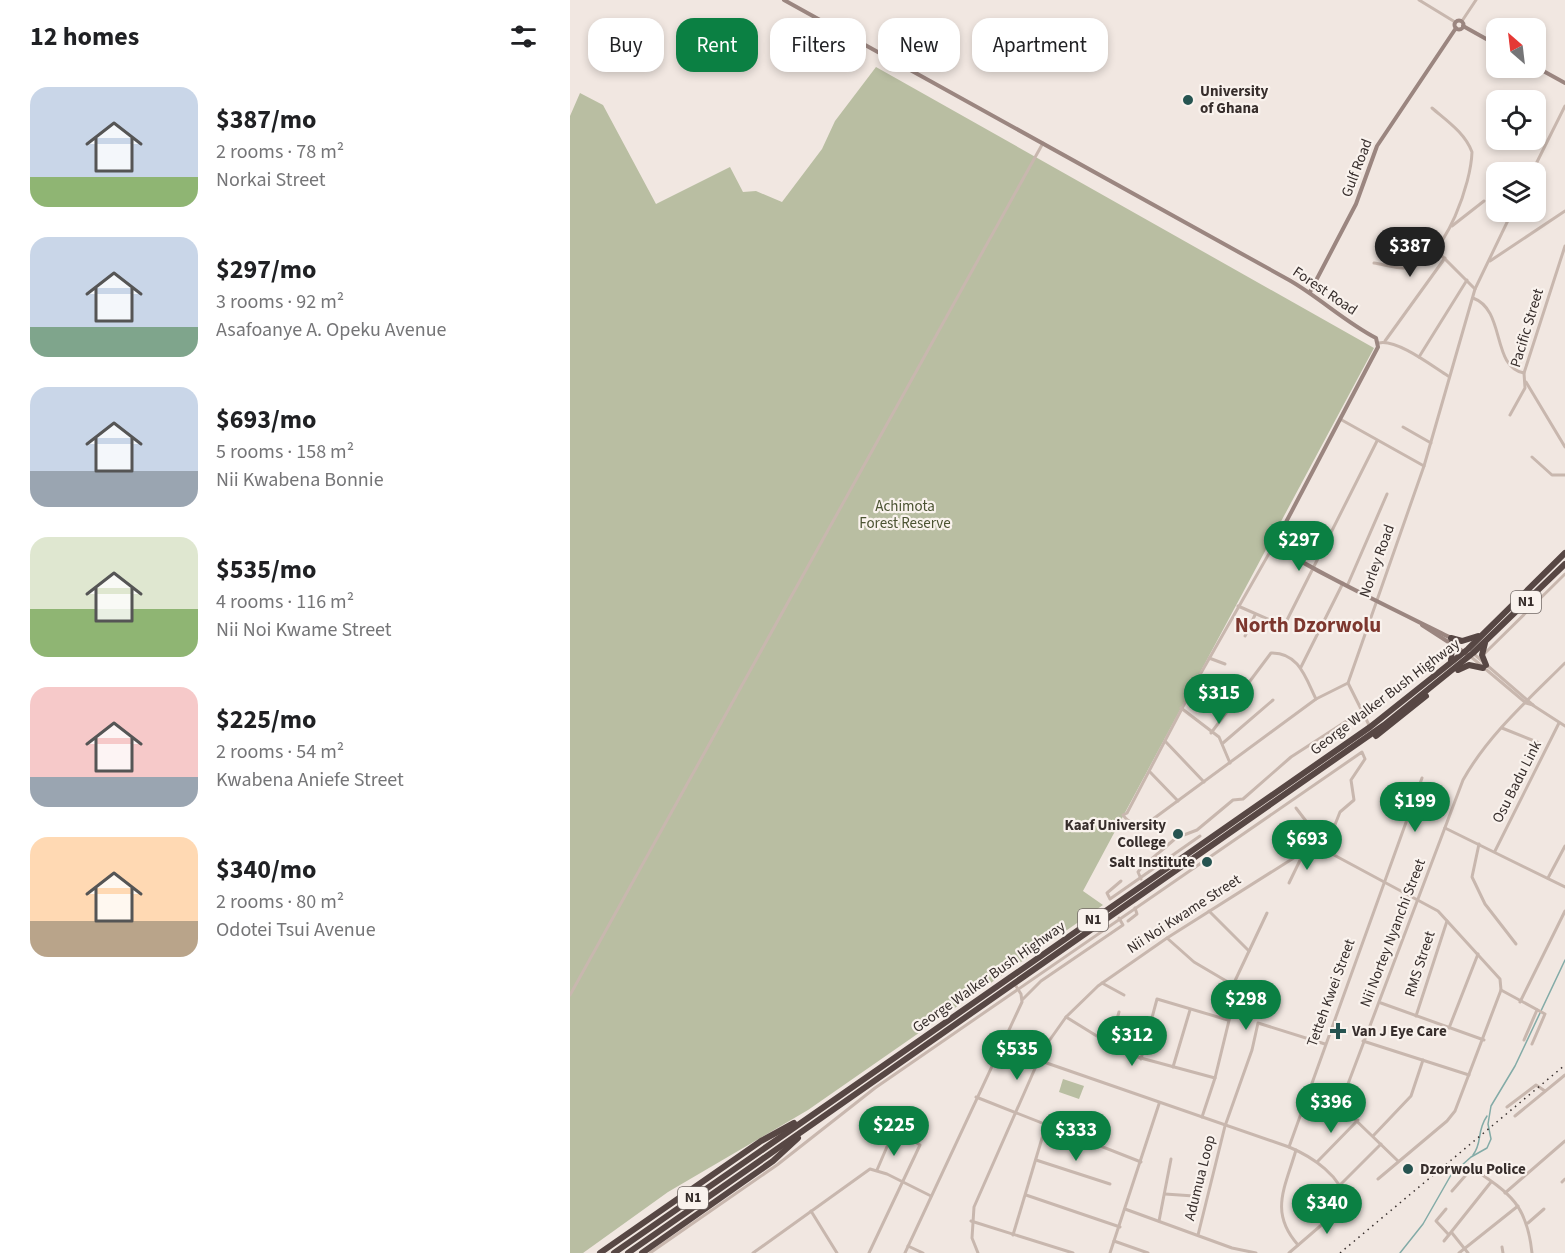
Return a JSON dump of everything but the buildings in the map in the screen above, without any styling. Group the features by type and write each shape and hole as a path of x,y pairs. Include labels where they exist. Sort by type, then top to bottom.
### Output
{"highway":[{"name":"George Walker Bush Highway","path":"628,1253 1016,986 1359,744 1378,735 1403,717 1447,676 1515,597 1564,553"},
{"name":"George Walker Bush Highway","path":"614,1253 1203,839 1370,727 1451,662 1486,640 1565,564"},
{"path":"1451,662 1452,641 1468,640 1486,631"},
{"path":"1447,676 1469,665 1484,666 1482,655 1486,640"},
{"path":"600,1253 761,1141 816,1112"},
{"path":"642,1253 773,1161 811,1125"}],"main road":[{"name":"Forest Road","path":"784,0 1310,292 1357,328 1376,338 1379,343"},
{"path":"1462,24 1456,28 1455,22 1462,24 1486,38"},
{"name":"Gulf Road","path":"1310,292 1356,204 1377,146 1456,28"},
{"path":"1546,72 1565,82"},
{"path":"1379,343 1275,543 1277,548 1469,652"}],"street":[{"path":"1419,0 1455,22"},
{"path":"1462,24 1476,0"},
{"path":"1537,162 1565,106"},
{"path":"1374,263 1408,268 1425,260 1436,249 1450,227 1464,189 1472,152 1469,143 1457,129 1432,108"},
{"path":"570,995 1043,143"},
{"path":"1450,227 1469,216 1484,201"},
{"path":"1488,262 1565,211"},
{"name":"Norley Road","path":"1348,682 1424,466 1448,376 1475,289 1507,222"},
{"name":"Pacific Street","path":"1510,415 1525,388 1524,373 1565,246"},
{"path":"1436,249 1475,289"},
{"path":"1379,343 1385,341 1445,258"},
{"path":"1419,357 1467,280"},
{"path":"1472,298 1485,305 1500,334 1503,354 1509,364 1515,371 1524,373"},
{"path":"1385,341 1419,357 1448,376"},
{"path":"1525,380 1565,447"},
{"path":"1340,419 1424,466"},
{"path":"1403,427 1431,443"},
{"path":"1238,606 1284,626 1377,441"},
{"path":"1532,457 1552,475 1565,475"},
{"path":"1301,667 1345,583 1387,494"},
{"path":"1275,543 1181,708 1150,772 1127,813 1123,815 1130,822 1145,823 1316,699 1348,682 1370,727"},
{"path":"1482,655 1565,574"},
{"path":"1245,636 1255,615"},
{"path":"1469,652 1527,701 1565,726"},
{"path":"1211,733 1272,653 1291,658 1301,667 1316,699"},
{"path":"1209,658 1225,664"},
{"name":"Nii Nortey Nyanchi Street","path":"1340,1105 1363,1041 1381,1003 1420,900 1457,793 1471,766 1502,728 1565,663"},
{"path":"1223,743 1272,700"},
{"path":"1181,708 1219,737 1230,763"},
{"path":"1141,879 1138,872 1141,868 1176,838 1197,830 1223,811 1231,801 1241,801 1291,757 1362,711"},
{"name":"Osu Badu Link","path":"1495,851 1559,723"},
{"path":"1502,728 1537,742"},
{"path":"1165,741 1204,782"},
{"path":"650,1253 777,1165 869,1092 1016,986 1094,936 1362,752 1365,759 1351,780 1354,800 1340,812 1325,850"},
{"path":"1150,772 1178,801"},
{"name":"Tetteh Kwei Street","path":"1289,1148 1422,778"},
{"path":"1296,808 1319,838 1318,847 1385,880 1438,911 1500,979 1501,990 1459,1104 1447,1121 1378,1179"},
{"path":"1445,828 1565,887"},
{"path":"1121,881 1107,893 1112,900 1203,839 1197,830"},
{"path":"1479,844 1472,878 1485,904 1516,944"},
{"path":"1548,878 1565,846"},
{"name":"Nii Noi Kwame Street","path":"971,1221 974,1207 1038,1060 1049,1039 1066,1017 1101,983 1167,938 1305,849 1318,847"},
{"path":"1289,883 1305,849"},
{"path":"1128,921 1137,914 1134,908"},
{"path":"1209,911 1249,951"},
{"path":"1520,1002 1565,911"},
{"path":"1202,1117 1215,1078 1235,996 1233,985 1267,913"},
{"path":"905,1253 1023,999 1041,981 1122,925 1119,918"},
{"name":"RMS Street","path":"1416,1016 1447,920"},
{"path":"1094,936 1099,942"},
{"path":"1167,938 1194,962 1233,985"},
{"path":"1449,1028 1478,954"},
{"path":"1101,983 1124,995"},
{"path":"1016,986 1023,999"},
{"path":"1501,990 1540,1011"},
{"path":"1141,1059 1157,999 1228,1020"},
{"path":"1381,1003 1484,1040"},
{"path":"1173,1067 1190,1010"},
{"path":"1524,1040 1540,1011"},
{"path":"1532,1044 1543,1022 1540,1011"},
{"path":"1110,1044 1119,1012"},
{"path":"1066,1017 1110,1044 1141,1059 1215,1078"},
{"name":"Adumua Loop","path":"1198,1235 1225,1126 1252,1050 1258,1023 1325,1044"},
{"path":"1363,1041 1469,1075"},
{"path":"1038,1060 1296,1150 1318,1161 1347,1200 1345,1206 1289,1253"},
{"path":"1373,1136 1411,1096 1423,1060"},
{"path":"1515,1116 1565,1075"},
{"path":"1507,1107 1536,1085 1545,1091"},
{"path":"1311,1088 1340,1105 1358,1120 1398,1161"},
{"path":"976,1097 1141,1162"},
{"path":"1110,1253 1160,1103"},
{"path":"1318,1161 1358,1120"},
{"path":"1013,1235 1046,1125"},
{"path":"877,1170 892,1135"},
{"path":"869,1253 920,1145 907,1137"},
{"path":"1505,1193 1564,1143"},
{"path":"1338,1187 1381,1144"},
{"path":"1296,1150 1280,1211 1284,1227 1298,1245"},
{"path":"1159,1221 1171,1159"},
{"path":"1036,1160 1110,1184"},
{"path":"1452,1191 1470,1168 1491,1182 1518,1206 1528,1223 1532,1253"},
{"path":"753,1253 867,1170 877,1170 931,1196"},
{"path":"1444,1240 1491,1182"},
{"path":"1166,1194 1194,1196"},
{"path":"1026,1196 1120,1227"},
{"path":"1459,1253 1518,1206"},
{"path":"1125,1209 1232,1248 1256,1253"},
{"path":"1446,1209 1436,1221 1468,1253"},
{"path":"1528,1223 1544,1209"},
{"path":"811,1211 837,1253"},
{"path":"978,1253 972,1238 971,1221 1073,1253"},
{"path":"1114,1241 1148,1253"},
{"path":"908,1246 922,1253"},
{"path":"1502,1247 1503,1253"}],"green space":[{"name":"Achimota Forest Reserve","path":"876,67 878,72 885,72 1374,348 1083,891 1103,905 808,1110 668,1192 583,1253 570,1253 570,116 580,93 603,105 656,204 730,167 743,192 756,191 782,202 822,149 835,121"},
{"path":"1063,1079 1084,1086 1079,1099 1059,1092"}],"waterway":[{"path":"1400,1253 1423,1224 1451,1175 1471,1157 1487,1148 1491,1139 1488,1124 1491,1106 1515,1066 1565,960"},
{"path":"1473,1155 1487,1116"}],"railway":[{"path":"1340,1253 1565,1065"}],"place":[{"name":"University of Ghana","path":"1188,100"},
{"name":"Kaaf University College","path":"1178,834"},
{"name":"Salt Institute","path":"1207,862"},
{"name":"Van J Eye Care","path":"1338,1031"},
{"name":"Dzorwolu Police","path":"1408,1169"}],"district":[{"name":"North Dzorwolu","path":"1308,625"}]}
